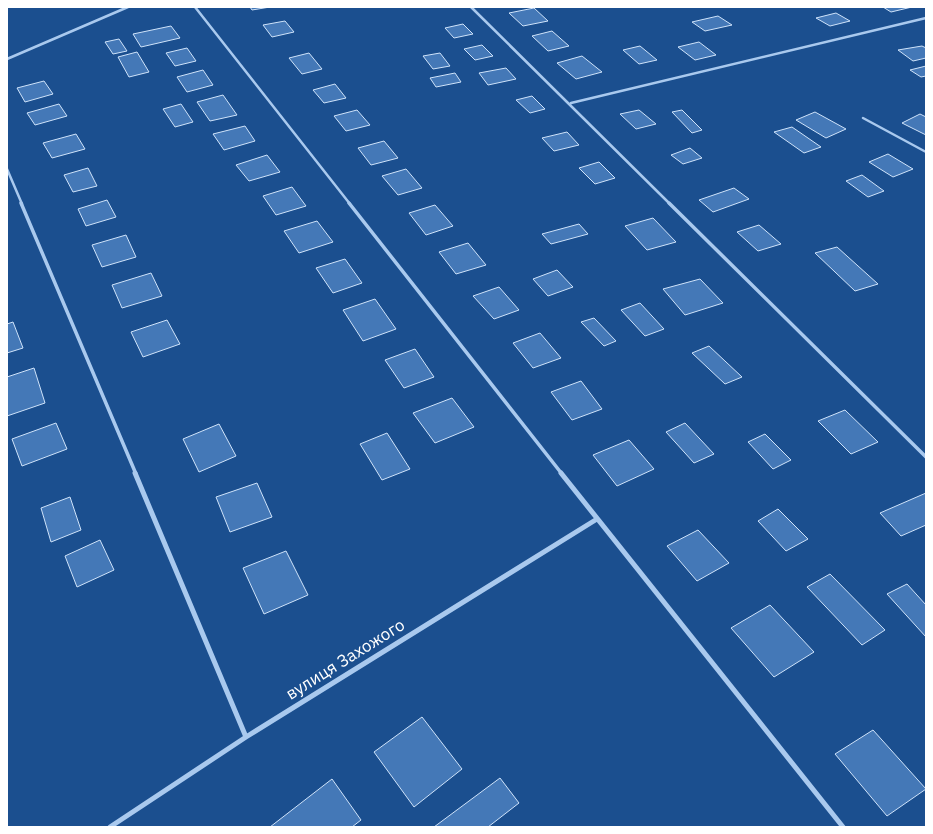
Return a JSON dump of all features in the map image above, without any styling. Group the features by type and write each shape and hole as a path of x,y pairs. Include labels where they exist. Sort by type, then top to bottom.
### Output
{"street":[{"path":"7,59 128,7"},
{"path":"195,7 597,519 843,827"},
{"path":"471,7 571,103 926,457"},
{"path":"571,103 926,18"},
{"path":"863,118 926,152"},
{"path":"7,169 246,737"},
{"name":"вулиця Захожого","path":"110,827 246,737 597,519"}],"building":[{"path":"250,7 270,7 252,10"},
{"path":"883,7 912,7 891,12"},
{"path":"534,8 548,21 523,26 509,13"},
{"path":"836,13 850,21 830,26 816,18"},
{"path":"718,16 732,25 705,31 692,22"},
{"path":"285,21 294,32 272,37 263,25"},
{"path":"463,24 473,34 454,38 445,28"},
{"path":"171,26 180,38 141,47 133,34"},
{"path":"552,31 569,46 548,51 532,36"},
{"path":"119,39 127,51 113,54 105,42"},
{"path":"699,42 716,55 695,60 678,47"},
{"path":"482,45 493,56 475,60 464,49"},
{"path":"640,46 657,60 639,64 623,50"},
{"path":"922,46 926,48 926,58 913,61 898,50"},
{"path":"187,48 196,61 175,66 166,53"},
{"path":"137,52 149,72 129,77 118,57"},
{"path":"309,53 322,69 302,74 289,58"},
{"path":"440,53 450,66 433,69 423,56"},
{"path":"582,56 602,72 576,79 557,63"},
{"path":"926,66 926,76 921,77 910,70"},
{"path":"506,68 516,79 488,85 479,73"},
{"path":"203,70 213,85 187,92 177,77"},
{"path":"455,73 461,82 436,87 430,78"},
{"path":"44,81 53,94 25,102 17,88"},
{"path":"335,84 346,98 324,103 313,90"},
{"path":"223,95 237,115 210,121 197,102"},
{"path":"532,96 545,109 530,113 516,100"},
{"path":"59,104 67,116 35,125 27,113"},
{"path":"181,104 193,122 175,127 163,109"},
{"path":"357,110 370,125 346,131 334,116"},
{"path":"639,110 656,124 636,129 620,114"},
{"path":"682,110 702,130 692,133 672,112"},
{"path":"815,112 846,129 826,138 796,120"},
{"path":"920,114 926,117 926,135 902,123"},
{"path":"245,126 255,141 224,150 213,134"},
{"path":"792,127 821,147 804,153 774,132"},
{"path":"567,132 579,145 554,151 542,138"},
{"path":"76,134 85,149 52,158 43,143"},
{"path":"384,141 398,158 371,165 358,148"},
{"path":"690,148 702,158 683,164 671,155"},
{"path":"888,154 913,169 893,177 869,162"},
{"path":"267,155 280,172 249,181 236,165"},
{"path":"599,162 615,178 595,184 579,168"},
{"path":"88,168 97,186 73,192 64,175"},
{"path":"406,169 422,188 398,195 382,176"},
{"path":"862,175 884,191 868,197 846,181"},
{"path":"292,187 306,206 276,215 263,196"},
{"path":"734,188 749,199 713,212 699,200"},
{"path":"107,200 116,217 86,226 78,209"},
{"path":"435,205 453,226 426,235 409,213"},
{"path":"653,218 676,242 647,250 625,226"},
{"path":"317,221 333,242 299,253 284,231"},
{"path":"579,224 588,234 551,244 542,234"},
{"path":"759,225 781,244 758,251 737,232"},
{"path":"126,235 136,257 102,267 92,245"},
{"path":"468,243 486,265 456,274 439,252"},
{"path":"837,247 878,284 855,291 815,253"},
{"path":"345,259 362,283 333,293 316,268"},
{"path":"557,270 573,287 548,296 533,279"},
{"path":"151,273 162,296 122,308 112,285"},
{"path":"700,279 723,303 685,315 663,289"},
{"path":"499,287 519,310 494,319 473,296"},
{"path":"375,299 396,329 363,341 343,310"},
{"path":"640,303 664,329 645,336 621,310"},
{"path":"594,318 616,341 604,346 581,322"},
{"path":"167,320 180,344 143,357 131,332"},
{"path":"13,322 23,348 7,353 7,324"},
{"path":"540,333 561,358 533,368 513,343"},
{"path":"709,346 742,377 725,384 692,353"},
{"path":"415,349 434,377 404,388 385,360"},
{"path":"34,368 45,403 7,416 7,377"},
{"path":"581,381 602,409 572,420 551,392"},
{"path":"452,398 474,427 435,443 413,413"},
{"path":"845,410 878,442 851,454 818,421"},
{"path":"56,423 67,449 22,466 12,439"},
{"path":"685,423 714,454 694,463 666,432"},
{"path":"219,424 236,456 199,472 183,439"},
{"path":"387,433 410,469 382,480 360,444"},
{"path":"765,434 791,460 773,469 748,442"},
{"path":"629,440 654,469 617,486 593,455"},
{"path":"257,483 272,517 230,532 216,497"},
{"path":"926,493 926,525 901,536 880,513"},
{"path":"70,497 81,530 51,542 41,508"},
{"path":"778,509 808,539 786,551 758,521"},
{"path":"698,530 729,563 697,581 667,546"},
{"path":"100,540 114,570 77,587 65,556"},
{"path":"286,551 308,595 264,614 243,568"},
{"path":"830,574 885,630 862,645 807,587"},
{"path":"907,584 926,605 926,637 887,594"},
{"path":"770,605 814,652 774,677 731,628"},
{"path":"422,717 462,769 414,807 374,752"},
{"path":"873,730 926,789 887,816 835,754"},
{"path":"500,778 519,803 488,827 434,827"},
{"path":"332,779 361,820 352,827 270,827"}]}
